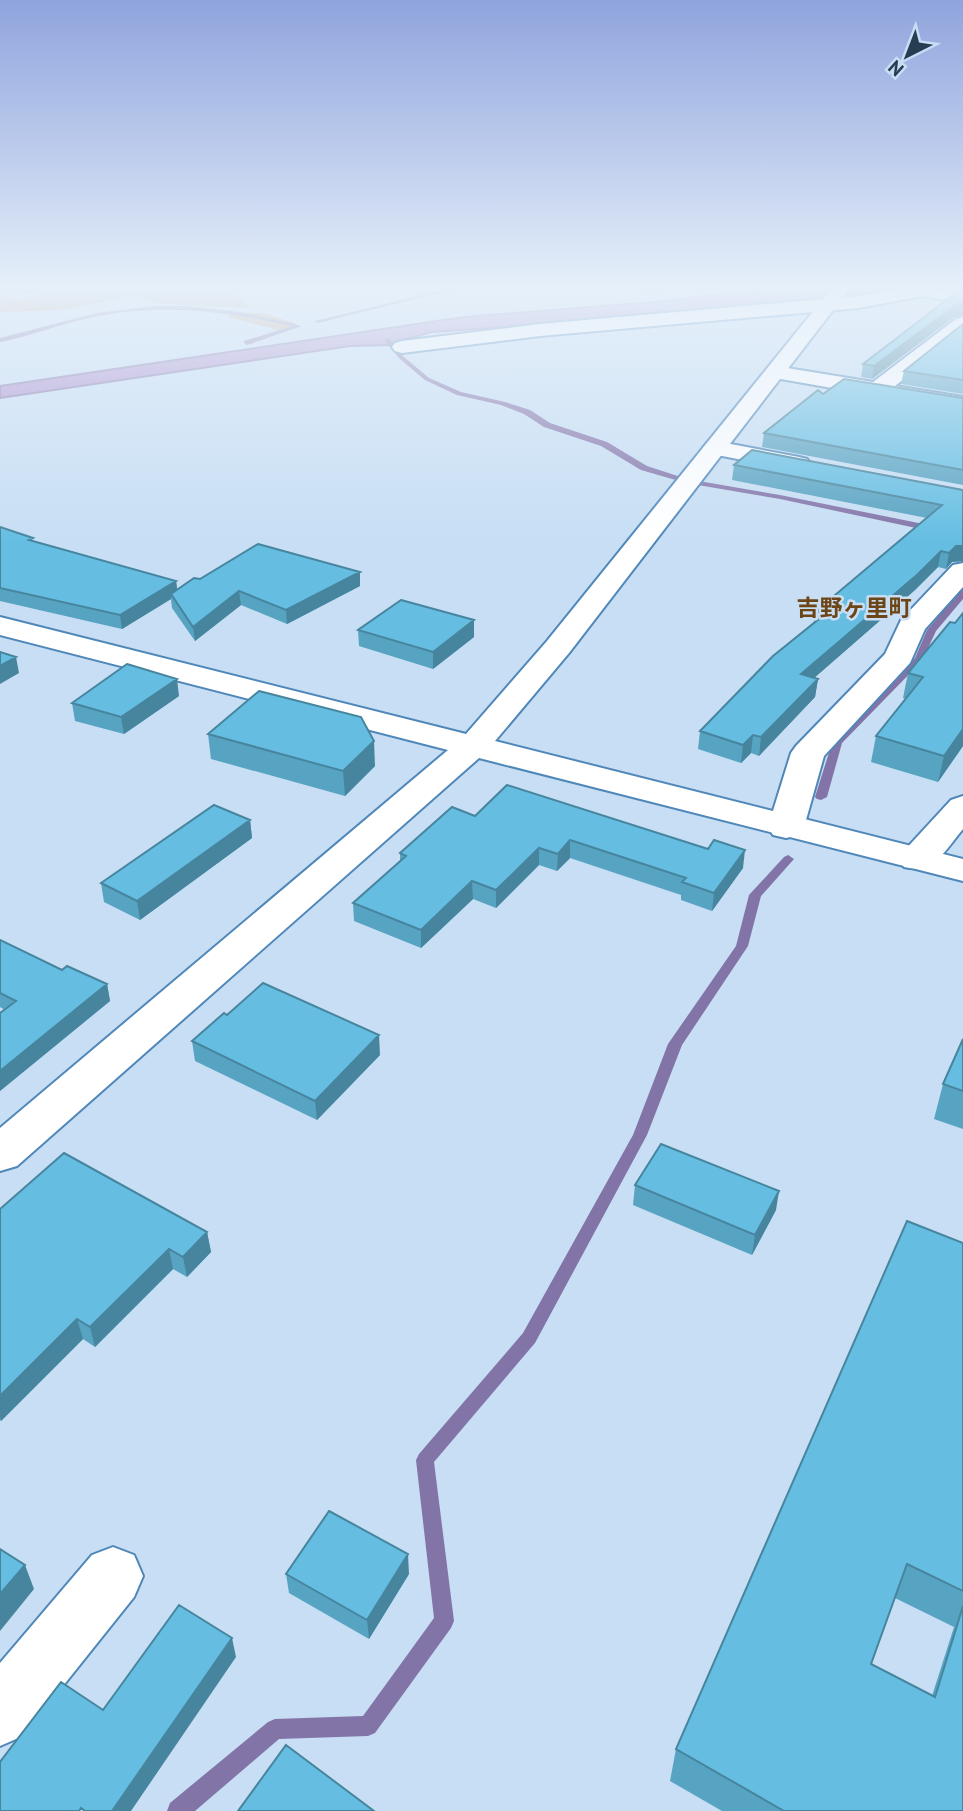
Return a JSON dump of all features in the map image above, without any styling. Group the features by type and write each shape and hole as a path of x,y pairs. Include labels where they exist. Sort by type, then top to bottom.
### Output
{"street":[{"path":"0,1154 474,745 558,648 775,373"},
{"path":"778,373 963,404"},
{"path":"876,390 899,373"},
{"path":"715,448 820,468"},
{"path":"786,827 808,753 899,657 911,626 963,571"},
{"path":"0,626 963,870"},
{"path":"917,859 963,807"},
{"path":"0,1713 113,1576"}],"shaded area":[{"path":"91,373 172,373 0,398 0,386"}],"building":[{"path":"914,373 963,373 963,380"},
{"path":"844,379 963,398 963,470 764,433 818,390 823,394"},
{"path":"752,450 963,490 963,546 956,546 949,553 941,551 801,674 818,679 761,737 753,735 743,745 700,731 773,656 825,614 816,611 942,505 734,465"},
{"path":"0,527 33,538 29,540 176,581 120,615 0,588"},
{"path":"258,544 360,572 286,610 239,591 193,627 171,594 194,578 200,579"},
{"path":"401,600 474,620 433,652 358,630"},
{"path":"963,613 963,729 944,756 876,736 923,677 908,673 950,622 955,623"},
{"path":"0,652 16,657 0,666"},
{"path":"127,664 177,679 121,717 72,703"},
{"path":"259,691 361,717 374,741 343,771 208,734"},
{"path":"507,785 708,849 714,840 745,850 714,893 682,882 686,878 570,840 558,854 539,848 496,890 472,881 421,930 353,903 406,856 400,853 452,807 475,816"},
{"path":"214,805 250,820 137,901 101,883"},
{"path":"0,940 62,970 67,966 107,984 0,1071 0,1013 16,1001 0,993"},
{"path":"263,983 379,1035 315,1101 192,1041"},
{"path":"963,1039 963,1091 943,1084"},
{"path":"661,1144 779,1191 755,1235 635,1185"},
{"path":"64,1153 207,1232 183,1257 169,1249 90,1327 77,1319 0,1396 0,1209"},
{"path":"907,1221 963,1243 963,1591 907,1564 871,1664 935,1697 963,1606 963,1811 784,1811 676,1749"},
{"path":"329,1511 408,1554 367,1620 286,1574"},
{"path":"0,1549 25,1565 0,1594"},
{"path":"179,1605 232,1638 112,1811 85,1811 81,1808 79,1811 0,1811 0,1762 61,1682 103,1710"},
{"path":"286,1745 374,1811 238,1811"}],"waterway":[{"path":"419,373 459,394 503,403 527,412 547,425 604,444 644,468 686,481 780,497 963,535"},
{"path":"821,797 837,742 919,659 932,630 963,593"},
{"path":"178,1811 275,1729 368,1726 444,1621 425,1460 529,1338 640,1135 675,1044 742,946 755,895 788,859"}],"district":[{"name":"吉野ヶ里町","path":"854,607"}]}
